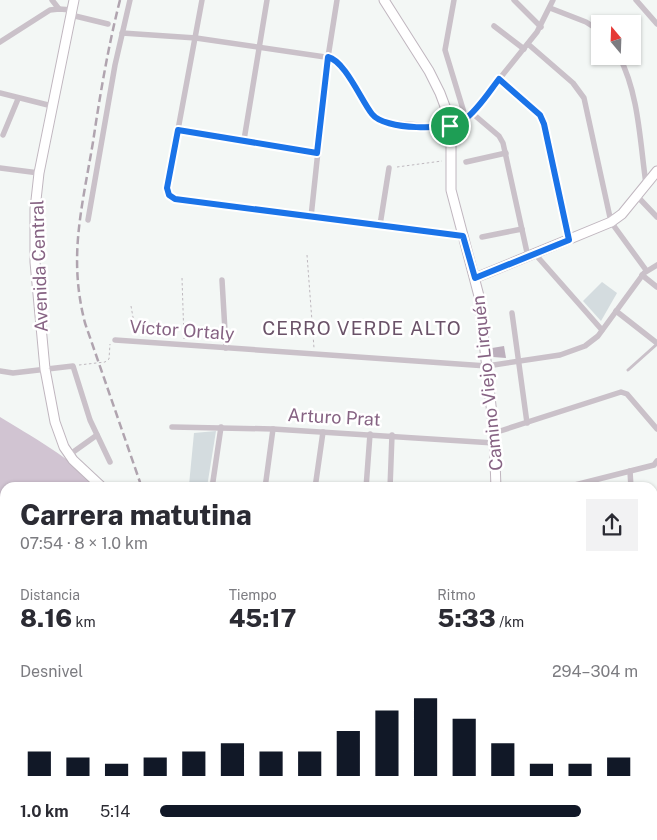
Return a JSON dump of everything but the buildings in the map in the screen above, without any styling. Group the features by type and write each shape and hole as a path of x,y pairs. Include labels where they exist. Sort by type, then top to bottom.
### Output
{"street":[{"path":"52,0 59,9 108,24"},
{"name":"Avenida Central","path":"74,0 38,173 34,243 44,369 55,422 69,455 96,482"},
{"path":"88,220 122,33 130,0"},
{"path":"202,0 167,188 169,195 175,199 463,236"},
{"path":"244,140 267,0"},
{"path":"311,217 328,57 338,0"},
{"name":"Camino Viejo Lirquén","path":"384,0 432,76 444,101 450,126 452,200 475,278 487,366 494,438 496,482"},
{"path":"454,0 445,50 466,119"},
{"path":"514,0 541,26"},
{"path":"122,33 196,38 328,57 338,62 372,114 382,122 450,126 466,119 472,113 541,26 553,0"},
{"path":"636,0 657,24"},
{"path":"550,8 591,25"},
{"path":"0,42 48,12 59,9"},
{"path":"494,26 526,46 573,82 584,98 611,222 644,273 657,287"},
{"path":"622,65 633,103 646,184"},
{"path":"499,79 540,115 544,124 569,240"},
{"path":"0,94 52,106"},
{"path":"3,135 18,99"},
{"path":"472,113 499,136 506,153 522,228 531,255 602,330"},
{"path":"178,130 317,153"},
{"path":"466,162 506,153"},
{"path":"0,168 38,173"},
{"path":"380,226 389,168"},
{"path":"475,278 611,222 622,214 657,171"},
{"path":"637,196 657,218"},
{"path":"482,237 522,228"},
{"path":"644,273 657,265"},
{"name":"Víctor Ortaly","path":"115,340 487,366 573,352 592,341 644,273"},
{"path":"222,280 226,348"},
{"path":"616,311 657,343"},
{"path":"512,313 527,423"},
{"path":"0,371 13,373 73,366 84,404 110,462"},
{"path":"494,438 527,423 623,392 657,428"},
{"name":"Arturo Prat","path":"172,427 221,427 392,436 494,438"},
{"path":"213,482 221,427"},
{"path":"266,482 273,429"},
{"path":"316,482 323,432"},
{"path":"366,482 370,434"},
{"path":"69,455 97,435"},
{"path":"390,482 392,436"},
{"path":"592,482 656,465"},
{"path":"630,471 631,482"}],"lane":[{"path":"628,370 657,343"}],"path":[{"path":"389,168 450,160"},
{"path":"307,255 315,354"},
{"path":"182,278 184,345"},
{"path":"131,306 137,342"},
{"path":"73,366 105,362 109,358 110,340 115,340"}],"shaded area":[{"path":"602,282 617,293 601,321 583,301"},
{"path":"0,417 65,458 77,467 91,482 0,482"},
{"path":"216,431 208,482 189,482 194,433"}],"railway":[{"path":"120,0 105,71 81,211 77,254 80,299 85,323 140,482"}],"district":[{"name":"CERRO VERDE ALTO","path":"362,328"}],"route":[{"path":"328,57 338,62 372,114 378,120 386,124 450,126 468,117 499,79 540,115 544,124 569,240 475,278 463,236 175,199 170,197 168,193 167,188 178,130 317,153 328,57"}]}
